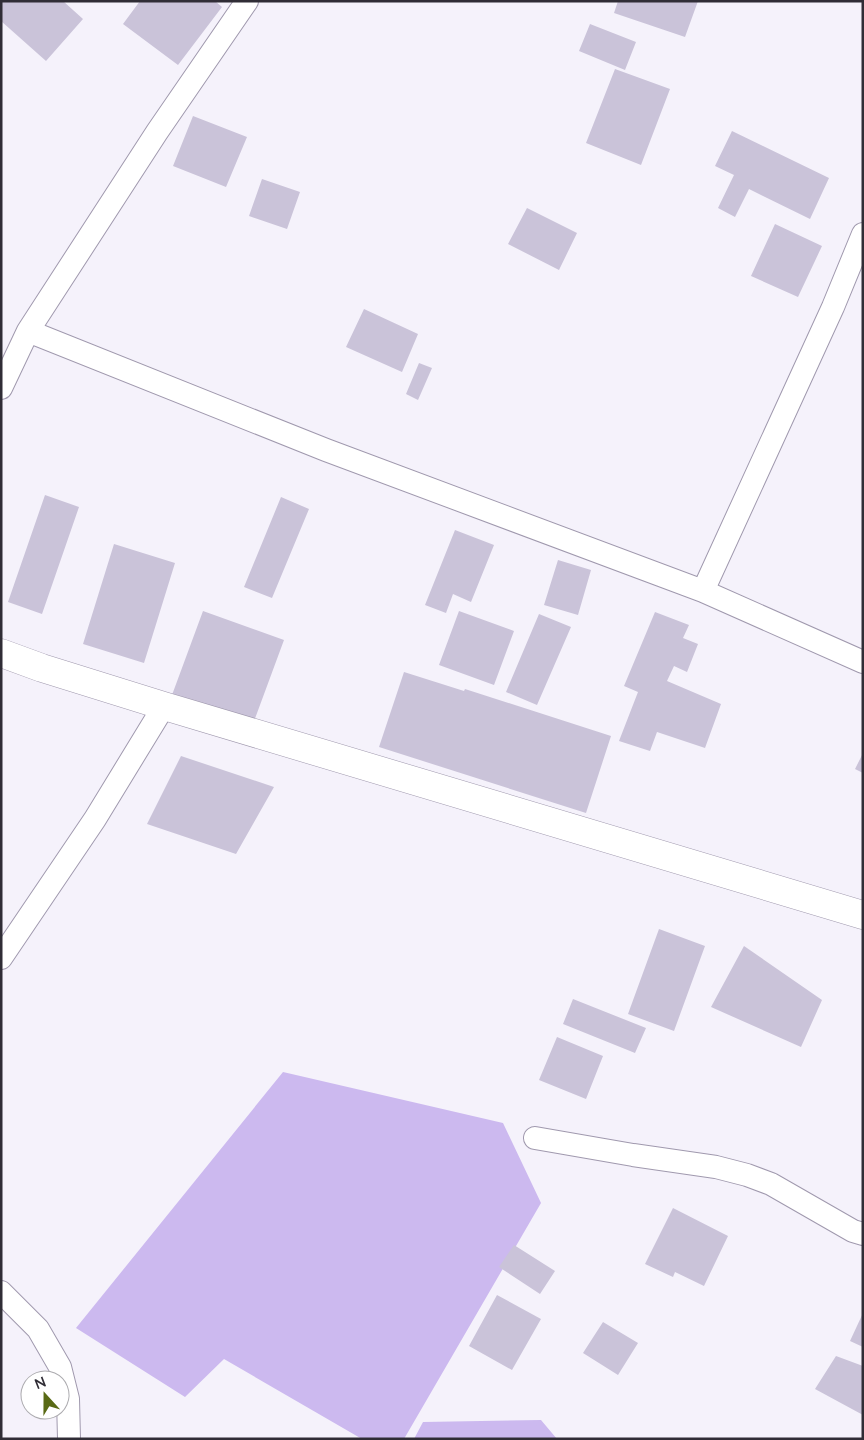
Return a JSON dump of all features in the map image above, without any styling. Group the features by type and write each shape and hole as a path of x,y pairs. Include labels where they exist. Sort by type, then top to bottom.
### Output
{"main road":[{"path":"1,653 42,668 164,706 863,915"}],"street":[{"path":"1,388 28,331 157,132 247,1"},
{"path":"703,592 833,307 863,234"},
{"path":"28,331 326,450 703,592 863,662"},
{"path":"1,958 95,819 164,706"},
{"path":"536,1138 716,1167 747,1175 771,1184 853,1231 863,1234"},
{"path":"1,1292 38,1329 60,1367 68,1399 69,1439"}],"shaded area":[{"path":"283,1072 503,1123 541,1203 404,1439 362,1439 224,1359 185,1397 76,1328"},
{"path":"541,1420 557,1439 414,1439 423,1422"}],"building":[{"path":"1,1 63,1 83,19 46,61 1,21"},
{"path":"140,1 215,1 222,7 178,65 123,24"},
{"path":"618,1 698,1 685,37 614,13"},
{"path":"590,24 636,42 625,70 579,51"},
{"path":"615,69 670,89 641,165 586,143"},
{"path":"193,116 247,137 226,187 173,166"},
{"path":"732,131 829,178 810,219 749,189 735,217 718,208 734,175 715,166"},
{"path":"262,179 300,192 287,229 249,216"},
{"path":"527,208 577,233 559,270 508,244"},
{"path":"775,224 822,246 798,297 751,276"},
{"path":"364,309 418,334 402,372 346,347"},
{"path":"419,363 432,368 418,400 406,394"},
{"path":"45,495 79,507 42,614 8,602"},
{"path":"281,497 309,509 272,598 244,587"},
{"path":"455,530 494,545 471,602 453,594 446,613 425,605"},
{"path":"114,544 175,563 144,663 83,644"},
{"path":"558,560 591,570 578,615 544,605"},
{"path":"203,611 284,640 253,724 172,695"},
{"path":"459,611 514,631 494,685 439,665"},
{"path":"655,612 689,625 683,638 698,644 687,672 674,666 667,681 721,704 705,748 657,732 650,751 619,741 638,692 624,686"},
{"path":"539,614 571,627 537,705 506,692"},
{"path":"404,672 464,691 465,689 611,736 586,813 379,747"},
{"path":"863,753 863,773 855,769"},
{"path":"181,756 274,787 236,854 147,824"},
{"path":"659,929 705,946 674,1031 628,1014"},
{"path":"744,946 822,1000 801,1047 711,1007"},
{"path":"573,999 646,1028 635,1053 563,1024"},
{"path":"557,1037 603,1056 586,1099 539,1080"},
{"path":"673,1208 728,1236 704,1286 675,1272 673,1277 645,1264"},
{"path":"514,1245 555,1271 540,1294 499,1267"},
{"path":"497,1295 541,1319 512,1370 469,1346"},
{"path":"863,1313 863,1347 850,1341"},
{"path":"603,1322 638,1343 618,1375 583,1353"},
{"path":"836,1356 863,1366 863,1415 815,1389"}]}
